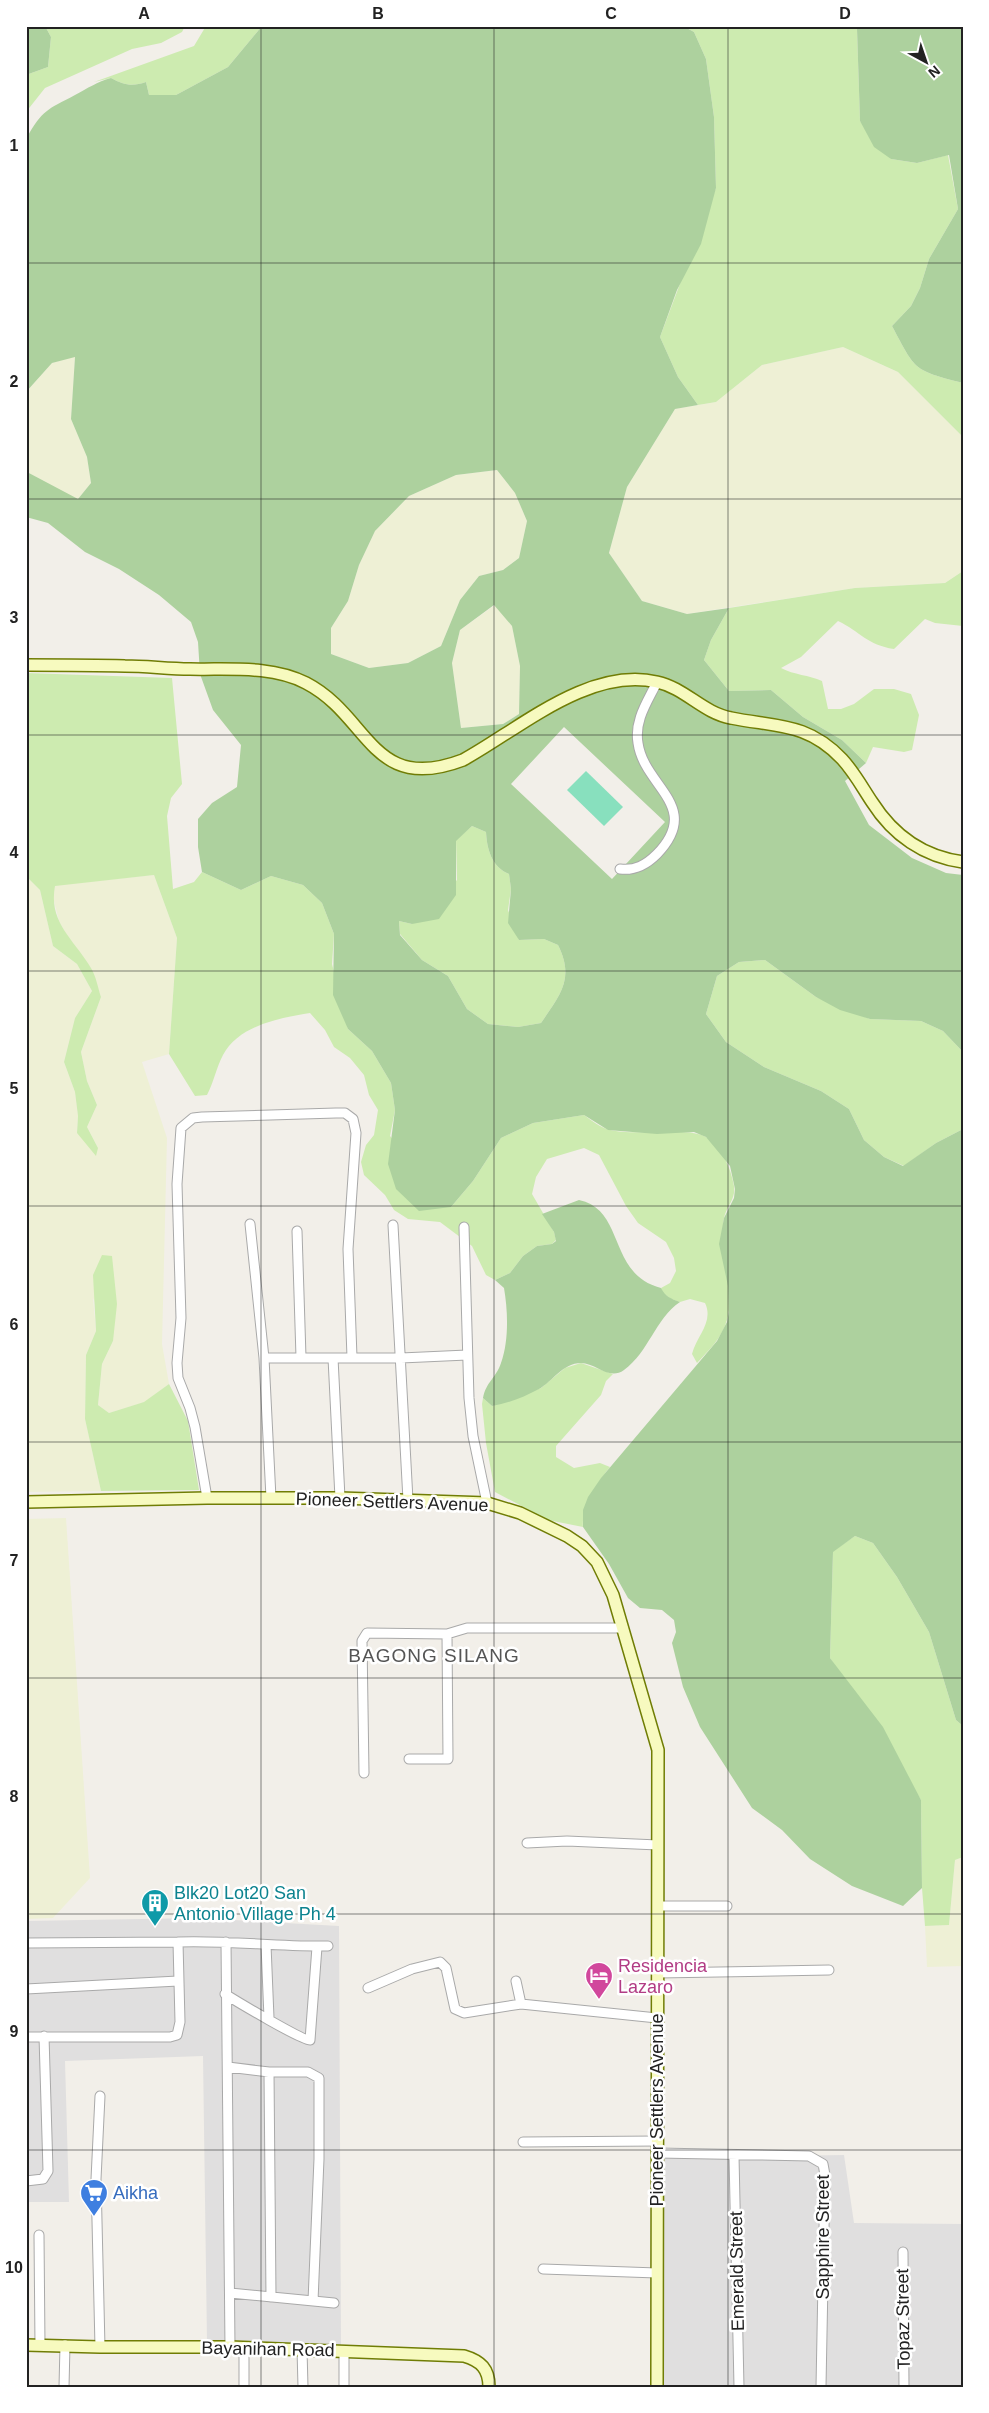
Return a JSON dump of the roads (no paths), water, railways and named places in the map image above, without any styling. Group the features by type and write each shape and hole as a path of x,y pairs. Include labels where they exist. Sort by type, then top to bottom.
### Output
{"street":[{"path":"26,665 252,670 292,677 321,694 392,762 409,769 424,770 445,767 462,760 585,689 637,680 657,682 686,695 717,715 783,725 811,735 840,757 852,771 873,804 897,833 924,851 939,857 963,862"},
{"path":"620,869 638,868 648,862 665,844 675,819 673,805 643,759 638,743 638,727 642,712 657,682"},
{"path":"207,1498 195,1427 190,1408 178,1378 176,1363 181,1308 177,1184 181,1128 187,1122 202,1117 336,1113 345,1113 353,1119 356,1133 348,1249 352,1357"},
{"path":"250,1224 264,1358 271,1498"},
{"path":"392,1225 408,1500"},
{"path":"464,1227 467,1355 473,1436 487,1503"},
{"path":"296,1232 301,1357"},
{"path":"264,1358 401,1358 467,1355"},
{"path":"333,1358 340,1498"},
{"name":"Pioneer Settlers Avenue","path":"26,1502 207,1498 340,1498 487,1503 520,1513 567,1536 589,1552 608,1583 658,1750 657,2387"},
{"path":"364,1773 362,1640 364,1635 373,1632 447,1634 467,1628 623,1628"},
{"path":"409,1759 448,1759 447,1634"},
{"path":"527,1843 567,1841 658,1845"},
{"path":"658,1906 727,1906"},
{"path":"26,2037 170,2037 177,2035 180,2022 178,1942"},
{"path":"226,1942 225,1994 228,2067 230,2347"},
{"path":"26,1944 226,1942 266,1946 328,1946"},
{"path":"266,1946 269,2018"},
{"path":"225,1994 303,2039 310,2040 317,1946"},
{"path":"368,1988 412,1968 436,1962 446,1968 457,2012 464,2013 521,2004 657,2018"},
{"path":"658,1973 829,1970"},
{"path":"26,1989 178,1981"},
{"path":"516,1981 521,2004"},
{"path":"26,2181 43,2179 48,2171 44,2036"},
{"path":"228,2067 269,2072 308,2072 319,2078 313,2301"},
{"path":"269,2072 270,2297"},
{"path":"100,2096 96,2179 100,2347"},
{"path":"522,2142 658,2141"},
{"name":"Sapphire Street","path":"658,2153 809,2156 823,2164 825,2175 821,2387"},
{"name":"Emerald Street","path":"734,2156 740,2387"},
{"path":"39,2235 40,2345"},
{"name":"Topaz Street","path":"903,2252 904,2387"},
{"path":"543,2269 658,2273"},
{"path":"230,2293 334,2303"},
{"name":"Bayanihan Road","path":"26,2344 100,2347 230,2347 464,2356 484,2366 488,2372 489,2387"},
{"path":"64,2345 64,2387"},
{"path":"244,2348 244,2387"},
{"path":"302,2349 304,2387"},
{"path":"344,2351 344,2387"}],"place":[{"name":"Blk20 Lot20 San Antonio Village Ph 4","path":"155,1927"},
{"name":"Residencia Lazaro","path":"599,2000"},
{"name":"Aikha","path":"94,2217"}],"district":[{"name":"BAGONG SILANG","path":"434,1655"}]}
